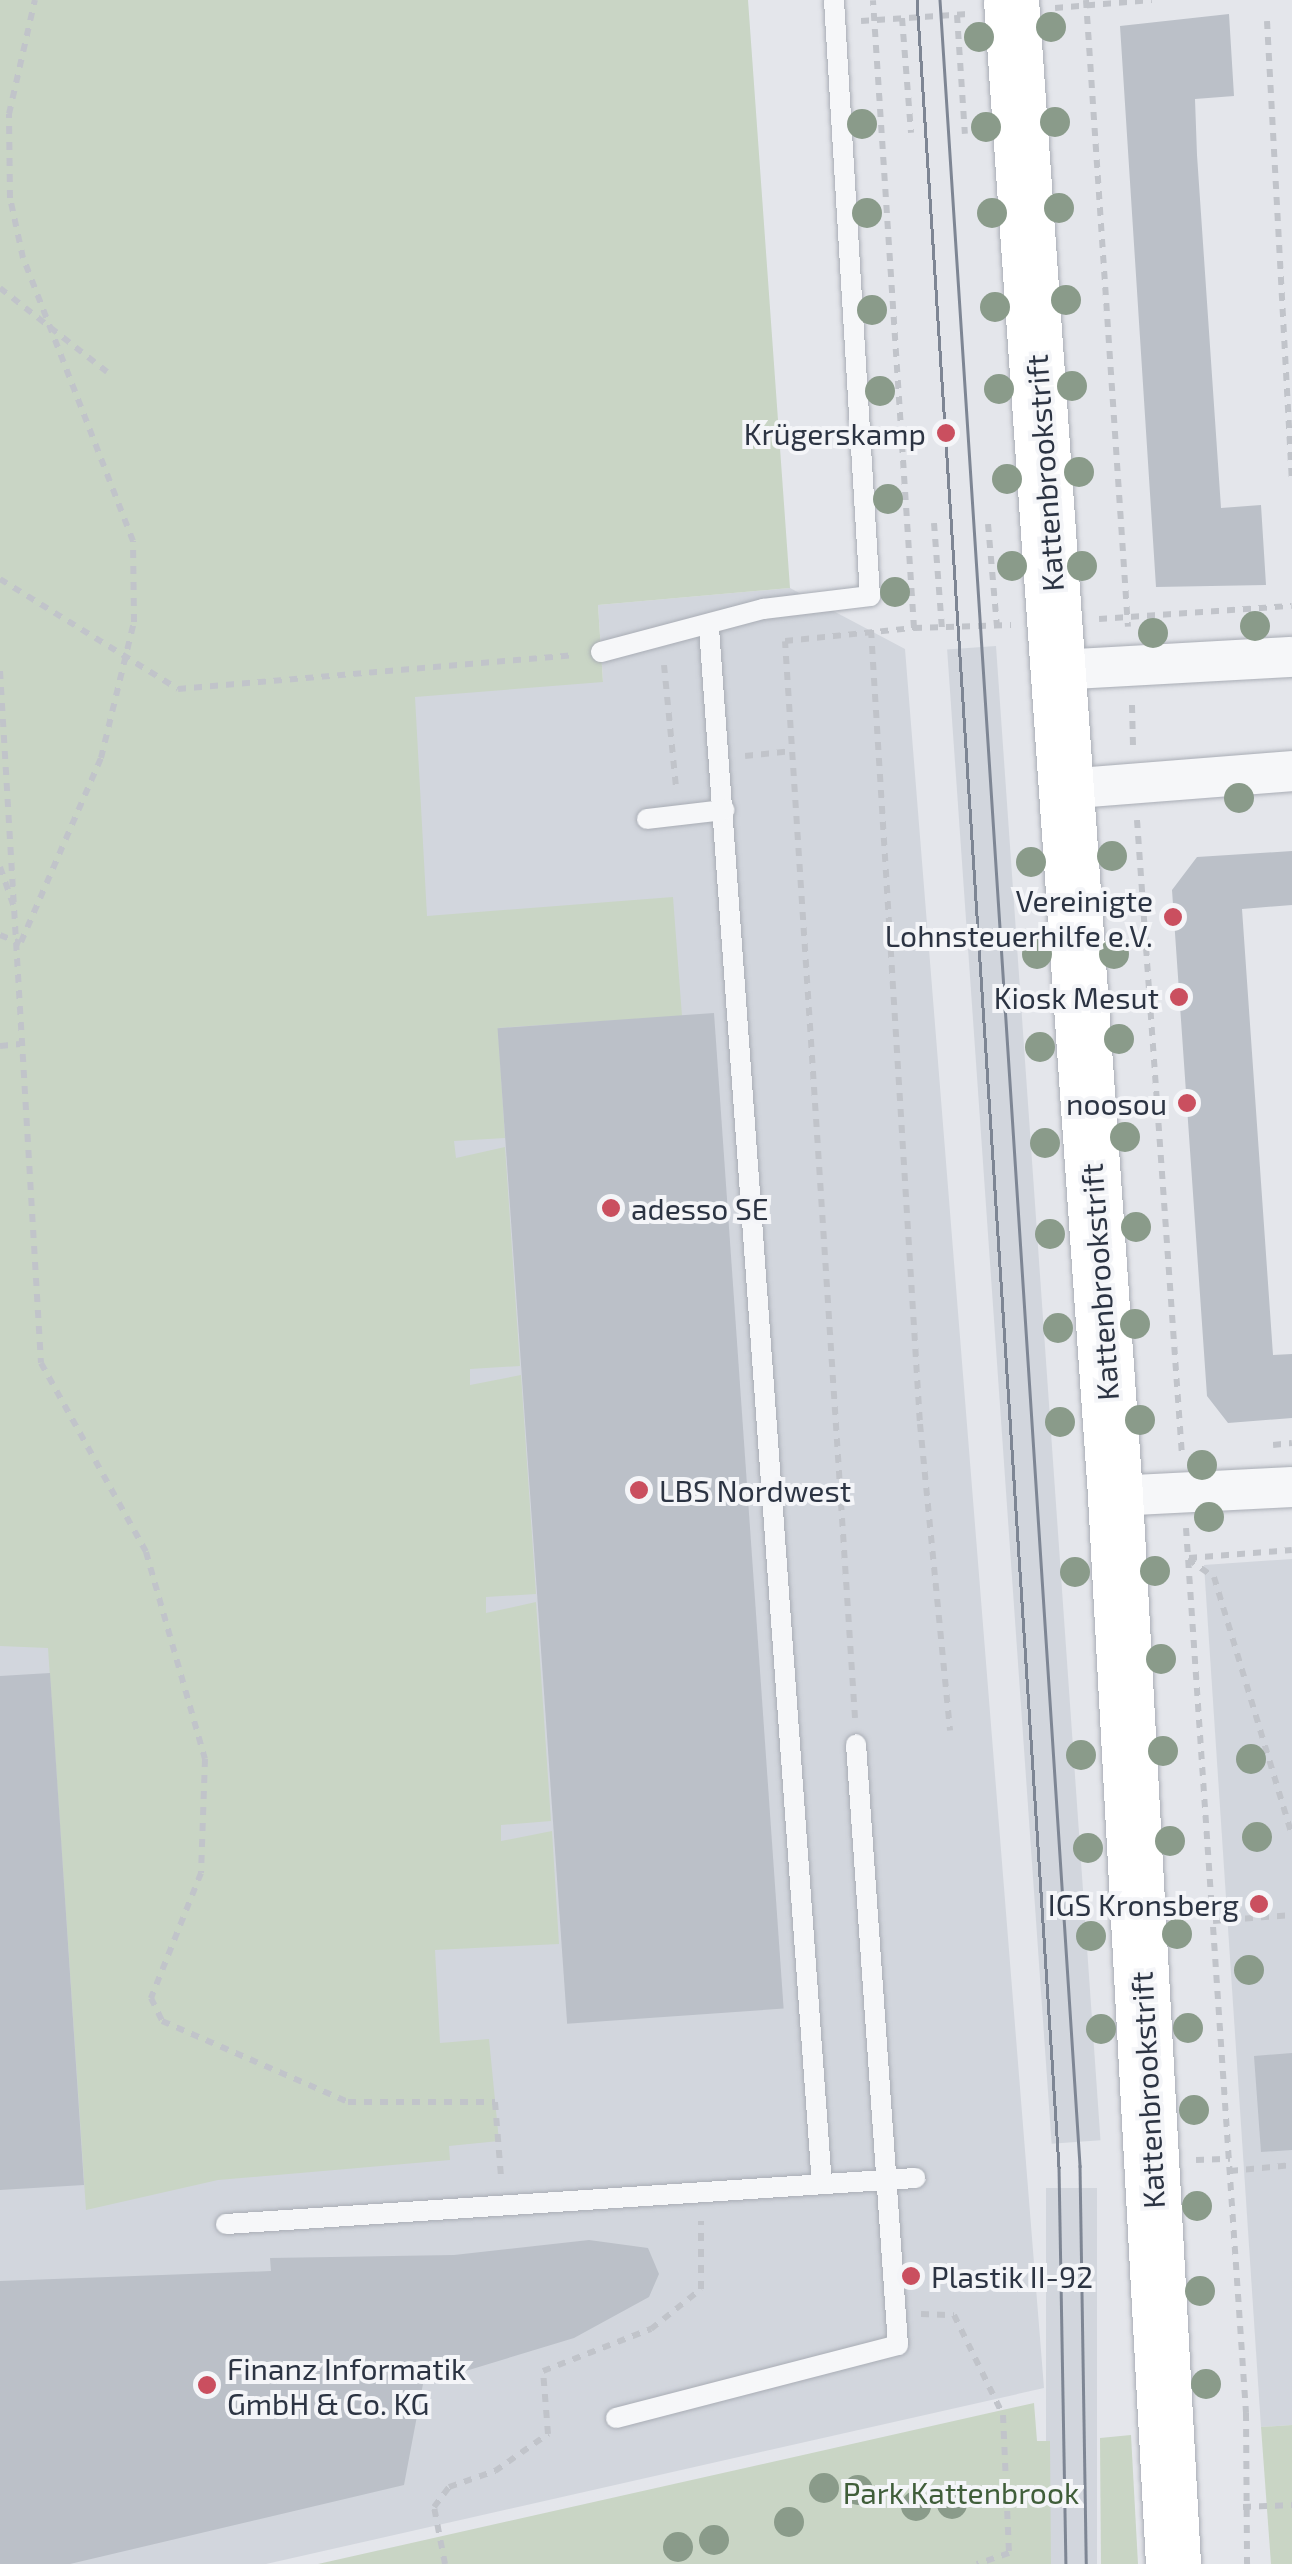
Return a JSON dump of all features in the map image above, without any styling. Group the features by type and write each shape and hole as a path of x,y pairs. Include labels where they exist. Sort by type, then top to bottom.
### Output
{"main road":[{"name":"Kattenbrookstrift","path":"1010,0 1115,1496 1174,2564"}],"street":[{"path":"1055,646 1292,657"},
{"path":"1064,789 1292,771"},
{"path":"1115,1496 1292,1487"}],"lane":[{"path":"601,652 709,628 763,609 870,596 834,0"},
{"path":"709,628 822,2184"},
{"path":"647,818 724,810"},
{"path":"616,2418 898,2345 856,1744"},
{"path":"226,2224 915,2178"}],"path":[{"path":"20,943 101,758 127,657 133,541 52,330 10,198 8,114 36,0"},
{"path":"873,0 914,628"},
{"path":"957,15 965,134"},
{"path":"902,18 911,133"},
{"path":"1266,20 1292,483"},
{"path":"0,288 107,372"},
{"path":"934,523 942,630"},
{"path":"988,524 997,626"},
{"path":"0,579 178,689 601,652"},
{"path":"856,1744 785,640 914,628 997,626 1055,646 1292,606"},
{"path":"872,632 920,1424 950,1731"},
{"path":"662,639 678,815"},
{"path":"0,671 20,943 20,1044 41,1363 146,1552 204,1759 200,1873 151,1998 162,2022 348,2102 495,2102 503,2203"},
{"path":"0,867 20,943"},
{"path":"0,935 20,943"},
{"path":"0,1046 20,1044"},
{"path":"1185,1493 1246,2413 1243,2507 1247,2564"},
{"path":"1187,1559 1292,1550"},
{"path":"1187,1559 1214,1577 1292,1835"},
{"path":"1212,1921 1292,1915"},
{"path":"1230,2171 1292,2165"},
{"path":"445,2564 434,2507 449,2487 508,2465 548,2434 543,2371 651,2329 701,2288 701,2191"},
{"path":"895,2305 907,2314 954,2315 972,2363 1000,2402 1009,2554 976,2564"},
{"path":"1243,2507 1292,2506"}],"shaded area":[{"path":"790,588 905,649 1044,2388 266,2564 0,2564 0,1014 105,713 603,681 598,605"},
{"path":"996,646 1100,2140 1052,2144 947,649"},
{"name":"IGS Kronsberg","path":"1292,1559 1292,2425 1261,2427 1204,1565"},
{"path":"1046,2188 1097,2188 1097,2564 1046,2564"}],"green space":[{"path":"0,0 748,0 790,588 598,605 603,682 415,697 427,916 673,897 682,1016 498,1028 505,1138 454,1141 456,1158 505,1147 520,1366 470,1369 470,1385 521,1375 536,1594 486,1597 486,1613 536,1602 551,1821 501,1825 501,1841 552,1831 559,1944 435,1950 440,2043 489,2039 499,2141 449,2146 450,2160 218,2180 86,2210 48,1648 0,1646"},
{"name":"Park Kattenbrook","path":"1034,2403 1037,2441 1050,2441 1051,2564 318,2564"},
{"path":"1292,2425 1292,2564 1271,2564 1261,2427"},
{"path":"1131,2435 1138,2564 1101,2564 1100,2438"}],"building":[{"path":"1229,14 1234,96 1195,99 1197,155 1221,508 1261,505 1266,585 1156,587 1120,26"},
{"path":"1292,851 1292,905 1242,909 1273,1355 1292,1354 1292,1418 1228,1423 1207,1396 1172,890 1197,857"},
{"name":"LBS Nordwest","path":"714,1013 784,2009 567,2024 498,1028"},
{"path":"50,1673 84,2185 0,2190 0,1676"},
{"path":"1292,2053 1292,2150 1261,2152 1254,2056"},
{"name":"Finanz Informatik GmbH & Co. KG","path":"589,2240 648,2248 659,2274 649,2297 574,2338 423,2384 404,2485 70,2564 0,2564 0,2281 271,2271 270,2258 454,2255"}],"tram line":[{"path":"917,0 1059,2167 1066,2564"},
{"path":"940,0 1080,2166 1086,2564"}],"place":[{"name":"Krügerskamp","path":"946,433"},
{"name":"Vereinigte Lohnsteuerhilfe e.V.","path":"1173,917"},
{"name":"Kiosk Mesut","path":"1179,997"},
{"name":"noosou","path":"1187,1103"},
{"name":"adesso SE","path":"611,1208"},
{"name":"LBS Nordwest","path":"639,1490"},
{"name":"IGS Kronsberg","path":"1259,1904"},
{"name":"Plastik II-92","path":"911,2276"},
{"name":"Finanz Informatik GmbH & Co. KG","path":"207,2385"}]}
